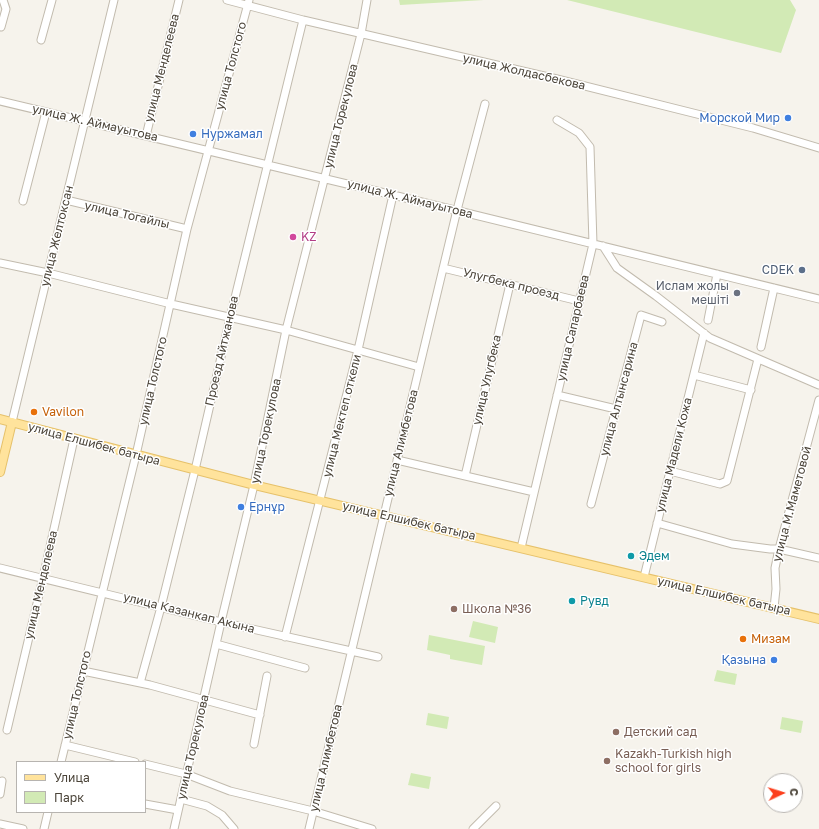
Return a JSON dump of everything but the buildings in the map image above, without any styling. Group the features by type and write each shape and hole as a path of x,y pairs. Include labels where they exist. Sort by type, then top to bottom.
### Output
{"main road":[{"name":"улица Елшибек батыра","path":"0,419 254,485 819,619"},
{"name":"улица Желтоксан","path":"0,472 12,422"}],"street":[{"path":"1,27 6,9 3,0"},
{"path":"41,40 52,0"},
{"name":"улица Желтоксан","path":"12,422 114,0"},
{"name":"улица Менделеева","path":"146,136 179,0"},
{"name":"улица Жолдасбекова","path":"228,0 249,3 303,20 558,79 746,126 819,148"},
{"name":"улица Торекулова","path":"174,829 254,485 286,330 362,34 367,0"},
{"name":"улица Толстого","path":"61,761 136,455 187,229 249,3"},
{"name":"Проезд Айтжанова","path":"140,682 161,607 195,470 230,318 303,20"},
{"name":"улица Ж. Аймауытова","path":"0,101 457,210 819,299"},
{"name":"улица Алимбетова","path":"309,829 457,210 485,104"},
{"path":"23,201 46,112"},
{"name":"улица Сапарбаева","path":"521,548 593,244 590,147 579,133 557,120"},
{"name":"улица Мектеп откели","path":"285,637 321,501 358,350 393,195"},
{"name":"улица Тогайлы","path":"66,200 187,229"},
{"path":"603,246 617,268 710,338 819,385"},
{"path":"0,263 48,273 170,304 286,330 419,367"},
{"name":"Улугбека проезд","path":"443,268 579,301"},
{"path":"708,320 717,274"},
{"name":"улица Улугбека","path":"465,476 510,284"},
{"path":"761,347 774,288"},
{"name":"улица Алтынсарина","path":"591,504 640,315 662,322"},
{"name":"улица Мадели Кожа","path":"644,577 704,333"},
{"path":"670,471 720,484 727,481 758,359"},
{"path":"694,375 751,390"},
{"path":"557,396 616,409"},
{"name":"улица М.Маметовой","path":"774,608 776,589 775,568 779,549 819,400"},
{"name":"улица Менделеева","path":"7,730 74,439"},
{"path":"397,460 534,492"},
{"path":"657,523 732,544 779,549 819,558"},
{"name":"улица Казанкап Акына","path":"0,568 221,622 378,657"},
{"path":"216,644 305,668"},
{"path":"82,671 140,682 260,715"},
{"path":"254,744 267,676"},
{"path":"65,745 131,761"},
{"path":"146,764 186,774 230,791 313,811 372,829"},
{"path":"0,794 2,781"},
{"path":"181,799 207,806 222,815 234,829"},
{"path":"146,804 178,810"},
{"path":"473,829 496,806"},
{"path":"44,829 48,813"},
{"path":"0,824 23,829"}],"green space":[{"path":"399,0 484,0 400,5"},
{"path":"567,0 790,0 796,10 781,53"},
{"path":"473,621 498,627 495,643 469,637"},
{"path":"429,635 485,646 482,665 450,659 450,655 427,650"},
{"path":"717,670 737,674 735,685 714,681"},
{"path":"428,713 449,717 447,729 426,725"},
{"path":"782,717 803,721 801,733 780,729"},
{"path":"411,773 431,777 429,789 408,785"}],"place":[{"name":"Морской Мир","path":"788,118"},
{"name":"Нуржамал","path":"193,134"},
{"name":"KZ","path":"293,237"},
{"name":"CDEK","path":"802,270"},
{"name":"Ислам жолы мешіті","path":"737,293"},
{"name":"Vavilon","path":"34,412"},
{"name":"Ернұр","path":"241,507"},
{"name":"Эдем","path":"631,556"},
{"name":"Рувд","path":"572,601"},
{"name":"Школа №36","path":"454,609"},
{"name":"Мизам","path":"743,639"},
{"name":"Қазына","path":"774,660"},
{"name":"Детский сад","path":"616,732"},
{"name":"Kazakh-Turkish high school for girls","path":"607,761"}]}
